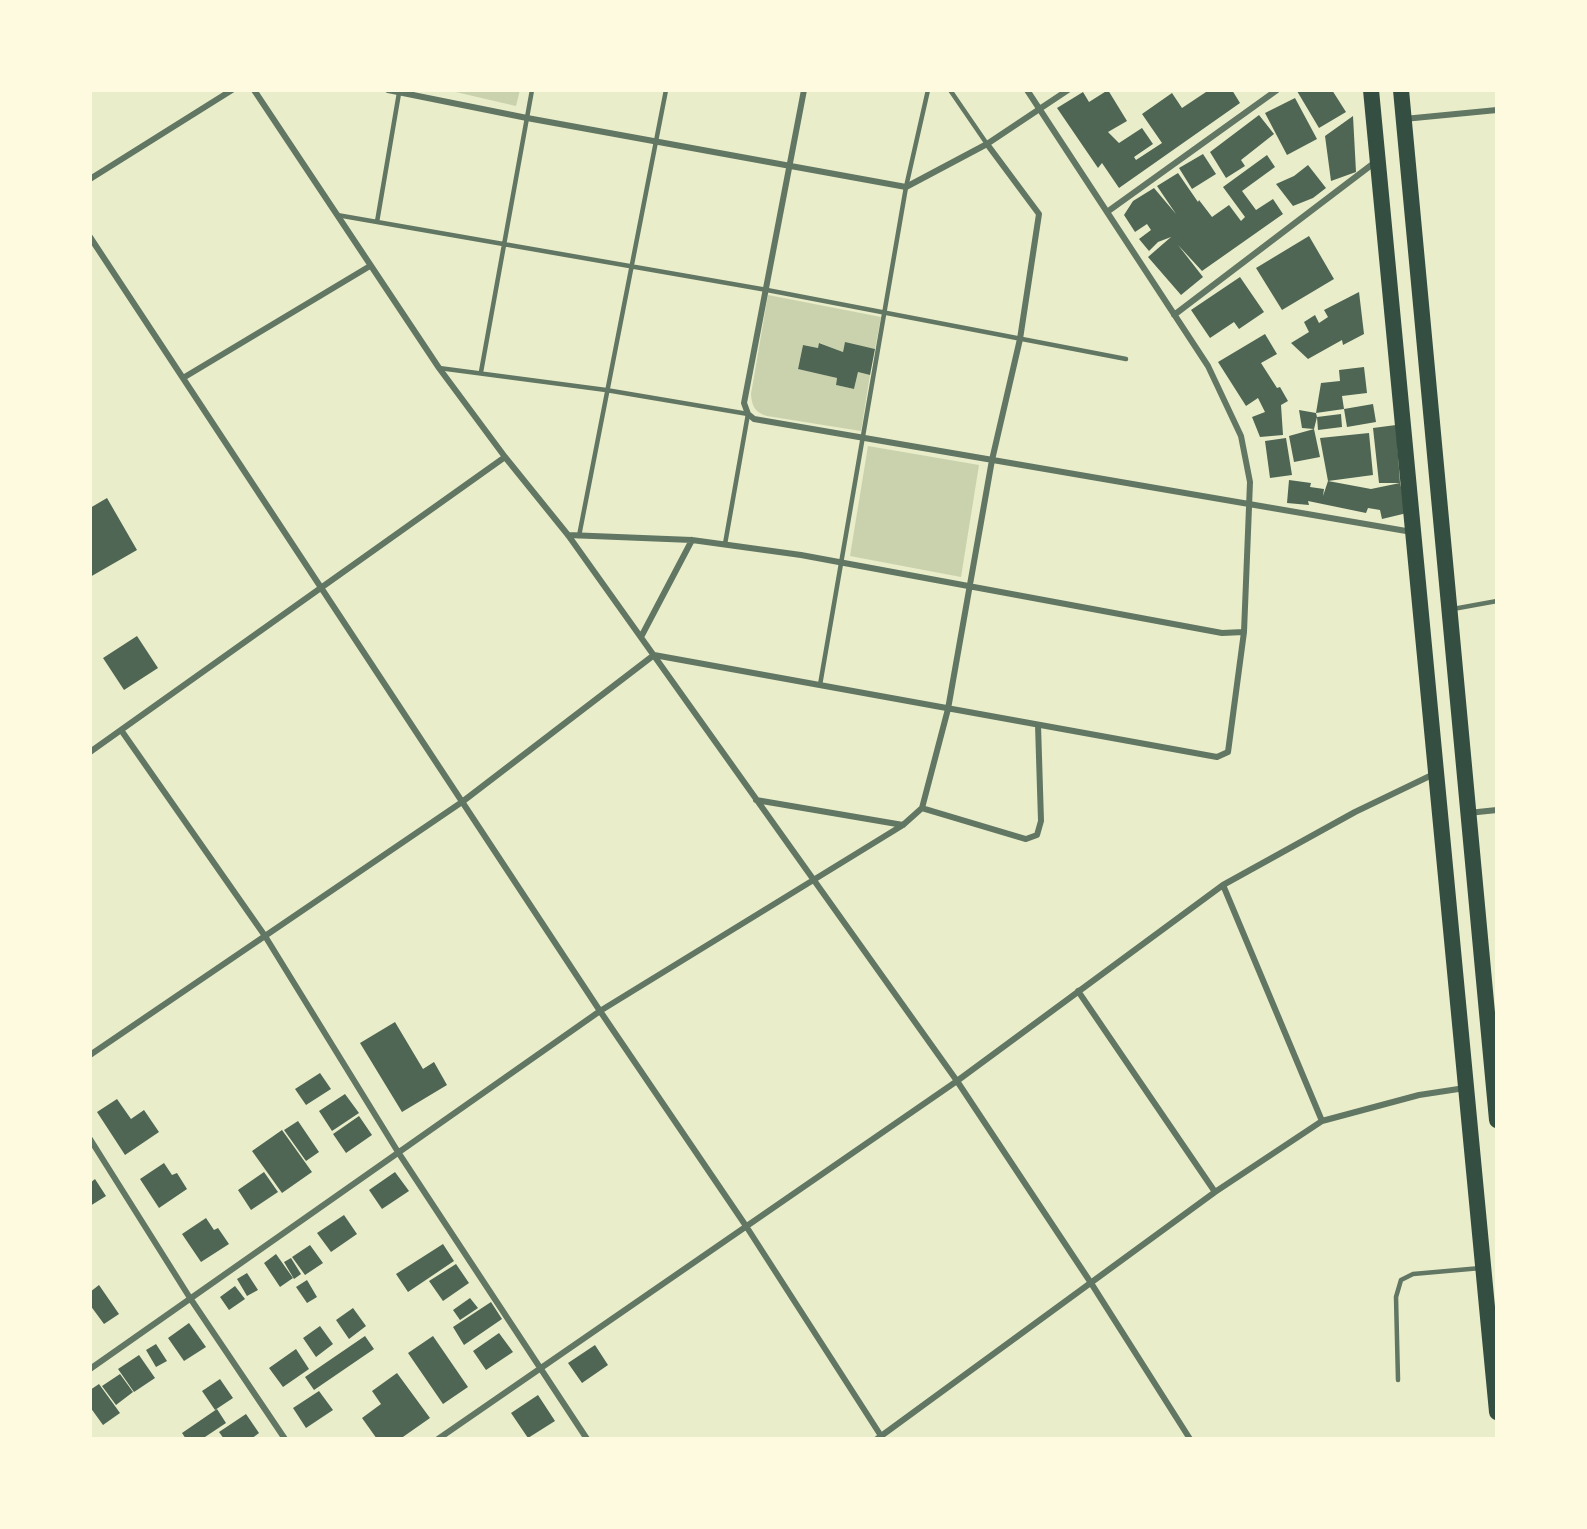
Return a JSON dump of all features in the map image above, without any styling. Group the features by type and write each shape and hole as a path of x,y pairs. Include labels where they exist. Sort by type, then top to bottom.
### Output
{"highway":[{"path":"1371,90 1376,161 1415,533 1466,1088 1487,1270 1497,1412"},
{"path":"1401,90 1448,610 1494,1056 1497,1120"}],"street":[{"path":"90,179 232,90"},
{"path":"254,90 439,368 505,457 568,535 957,1081 1091,1283 1190,1439"},
{"path":"388,90 655,142 906,187 987,144 1068,90"},
{"path":"804,90 744,403 748,414 754,419 1415,533"},
{"path":"90,1055 462,802 654,655 1216,757 1228,752 1244,632 1250,482 1241,435 1208,366 1027,90"},
{"path":"1107,212 1277,90"},
{"path":"1403,119 1497,110"},
{"path":"90,1370 600,1011 814,882 903,825 922,808 948,709 992,460 1020,339 1039,214 987,144"},
{"path":"1174,315 1376,161"},
{"path":"90,237 600,1011 746,1226 880,1438 1215,1192 1322,1121 1419,1095 1466,1088"},
{"path":"183,378 370,266"},
{"path":"90,752 505,457"},
{"path":"568,535 692,540 725,544 970,585 1222,633 1244,632"},
{"path":"641,638 692,540"},
{"path":"922,808 1026,839 1036,835 1041,821 1038,725"},
{"path":"121,730 265,936 398,1152 587,1439"},
{"path":"438,1439 957,1081 1223,885 1355,812 1436,773"},
{"path":"756,800 903,825"},
{"path":"1468,813 1497,810"},
{"path":"1223,885 1322,1121"},
{"path":"1078,992 1215,1192"},
{"path":"90,1139 190,1298 285,1439"}],"lane":[{"path":"482,372 532,90"},
{"path":"579,536 666,90"},
{"path":"820,685 906,187 928,90"},
{"path":"950,90 987,144"},
{"path":"377,222 399,93"},
{"path":"337,215 767,291 1126,359"},
{"path":"439,368 606,390 748,414 725,544"},
{"path":"1448,610 1497,602"},
{"path":"1398,1380 1396,1297 1401,1280 1413,1274 1487,1270"}],"green space":[{"path":"447,90 520,90 516,106"},
{"path":"768,295 881,317 875,349 845,343 843,352 820,343 818,348 803,345 798,368 837,378 836,385 854,389 858,372 870,375 861,431 767,416 755,408 751,394"},
{"path":"868,446 979,465 961,577 850,556"}],"building":[{"path":"1108,90 1127,121 1108,132 1119,143 1142,128 1153,144 1134,157 1136,160 1162,143 1142,114 1172,93 1182,108 1209,90 1232,90 1240,103 1119,188 1102,163 1098,168 1057,108 1083,92 1089,102"},
{"path":"1332,90 1346,112 1319,128 1297,91"},
{"path":"1295,98 1317,139 1287,155 1265,113"},
{"path":"1259,115 1274,134 1241,160 1245,166 1226,178 1210,152"},
{"path":"1353,116 1356,172 1331,181 1325,136"},
{"path":"1203,154 1216,174 1192,189 1179,168"},
{"path":"1267,155 1275,167 1242,191 1256,210 1273,199 1283,214 1202,271 1178,245 1203,277 1181,295 1148,257 1171,237 1158,242 1149,251 1139,239 1151,230 1147,224 1135,232 1124,215 1133,201 1154,188 1176,214 1157,186 1178,173 1198,202 1199,200 1212,217 1229,205 1241,221 1245,217 1223,187"},
{"path":"1308,165 1326,188 1313,198 1293,206 1276,184 1294,176"},
{"path":"1309,236 1334,279 1282,310 1256,268"},
{"path":"1240,277 1264,312 1239,329 1234,322 1210,338 1191,310"},
{"path":"1359,292 1364,334 1343,345 1342,340 1308,359 1291,343 1309,332 1304,322 1315,315 1319,323 1328,317 1324,310"},
{"path":"1265,334 1277,354 1261,363 1288,401 1281,405 1283,435 1260,437 1252,417 1265,412 1258,398 1246,406 1218,362"},
{"path":"845,342 875,349 870,375 858,372 854,389 836,385 837,378 798,369 803,345 818,348 819,343 843,352"},
{"path":"1364,367 1367,393 1342,396 1344,409 1316,413 1321,383 1340,381 1339,370"},
{"path":"1373,404 1376,422 1347,427 1344,409"},
{"path":"1299,410 1316,413 1314,429 1302,428"},
{"path":"1341,414 1342,427 1318,430 1317,417"},
{"path":"1396,425 1400,483 1379,483 1373,428"},
{"path":"1314,429 1320,457 1294,462 1289,436"},
{"path":"1369,433 1373,475 1328,481 1320,438"},
{"path":"1286,438 1292,475 1270,478 1265,441"},
{"path":"1289,480 1311,483 1310,487 1324,489 1323,496 1328,481 1371,489 1400,483 1407,513 1382,519 1380,510 1368,508 1366,513 1308,501 1309,505 1287,503"},
{"path":"107,498 137,550 90,577 90,508"},
{"path":"137,636 158,668 124,690 103,658"},
{"path":"395,1022 423,1069 434,1062 447,1085 402,1112 360,1043"},
{"path":"320,1073 331,1089 306,1105 295,1089"},
{"path":"345,1094 359,1113 332,1131 319,1111"},
{"path":"117,1099 131,1119 144,1110 159,1132 125,1155 97,1112"},
{"path":"359,1116 372,1135 346,1153 333,1134"},
{"path":"298,1121 319,1152 306,1161 284,1130"},
{"path":"282,1130 312,1172 282,1193 252,1151"},
{"path":"164,1163 172,1175 177,1173 187,1189 159,1208 140,1179"},
{"path":"264,1172 278,1192 251,1210 238,1190"},
{"path":"395,1172 409,1191 382,1209 369,1190"},
{"path":"95,1179 106,1196 90,1206 90,1183"},
{"path":"344,1215 357,1234 331,1252 317,1233"},
{"path":"206,1218 214,1230 218,1228 229,1244 201,1262 182,1234"},
{"path":"443,1244 454,1261 408,1292 396,1274"},
{"path":"310,1245 323,1263 305,1275 292,1257"},
{"path":"276,1254 293,1278 280,1287 264,1263"},
{"path":"291,1258 301,1274 294,1279 284,1262"},
{"path":"456,1264 469,1283 443,1301 429,1281"},
{"path":"247,1273 258,1290 247,1296 237,1279"},
{"path":"307,1280 317,1297 307,1303 296,1287"},
{"path":"99,1285 119,1314 104,1324 90,1305 90,1292"},
{"path":"235,1286 245,1299 229,1310 220,1297"},
{"path":"470,1298 478,1308 460,1320 453,1310"},
{"path":"491,1302 502,1319 464,1345 453,1327"},
{"path":"353,1308 366,1326 349,1339 336,1320"},
{"path":"189,1323 206,1347 184,1361 168,1338"},
{"path":"320,1326 333,1344 316,1357 303,1338"},
{"path":"499,1333 513,1352 486,1370 473,1351"},
{"path":"365,1336 374,1349 314,1390 305,1377"},
{"path":"433,1336 468,1387 443,1404 408,1353"},
{"path":"156,1344 167,1361 156,1367 146,1350"},
{"path":"595,1345 608,1365 582,1383 568,1363"},
{"path":"296,1349 309,1369 283,1387 269,1368"},
{"path":"139,1355 155,1378 134,1392 118,1369"},
{"path":"397,1373 430,1418 400,1439 377,1439 362,1418 381,1404 372,1391"},
{"path":"120,1374 133,1392 116,1405 102,1386"},
{"path":"220,1379 233,1398 215,1410 202,1391"},
{"path":"99,1384 120,1413 103,1425 90,1407 90,1390"},
{"path":"319,1391 333,1410 306,1428 293,1408"},
{"path":"538,1395 555,1421 528,1438 511,1413"},
{"path":"217,1409 226,1423 202,1439 186,1439 182,1433"},
{"path":"246,1414 259,1433 251,1439 224,1439 219,1432"}]}
